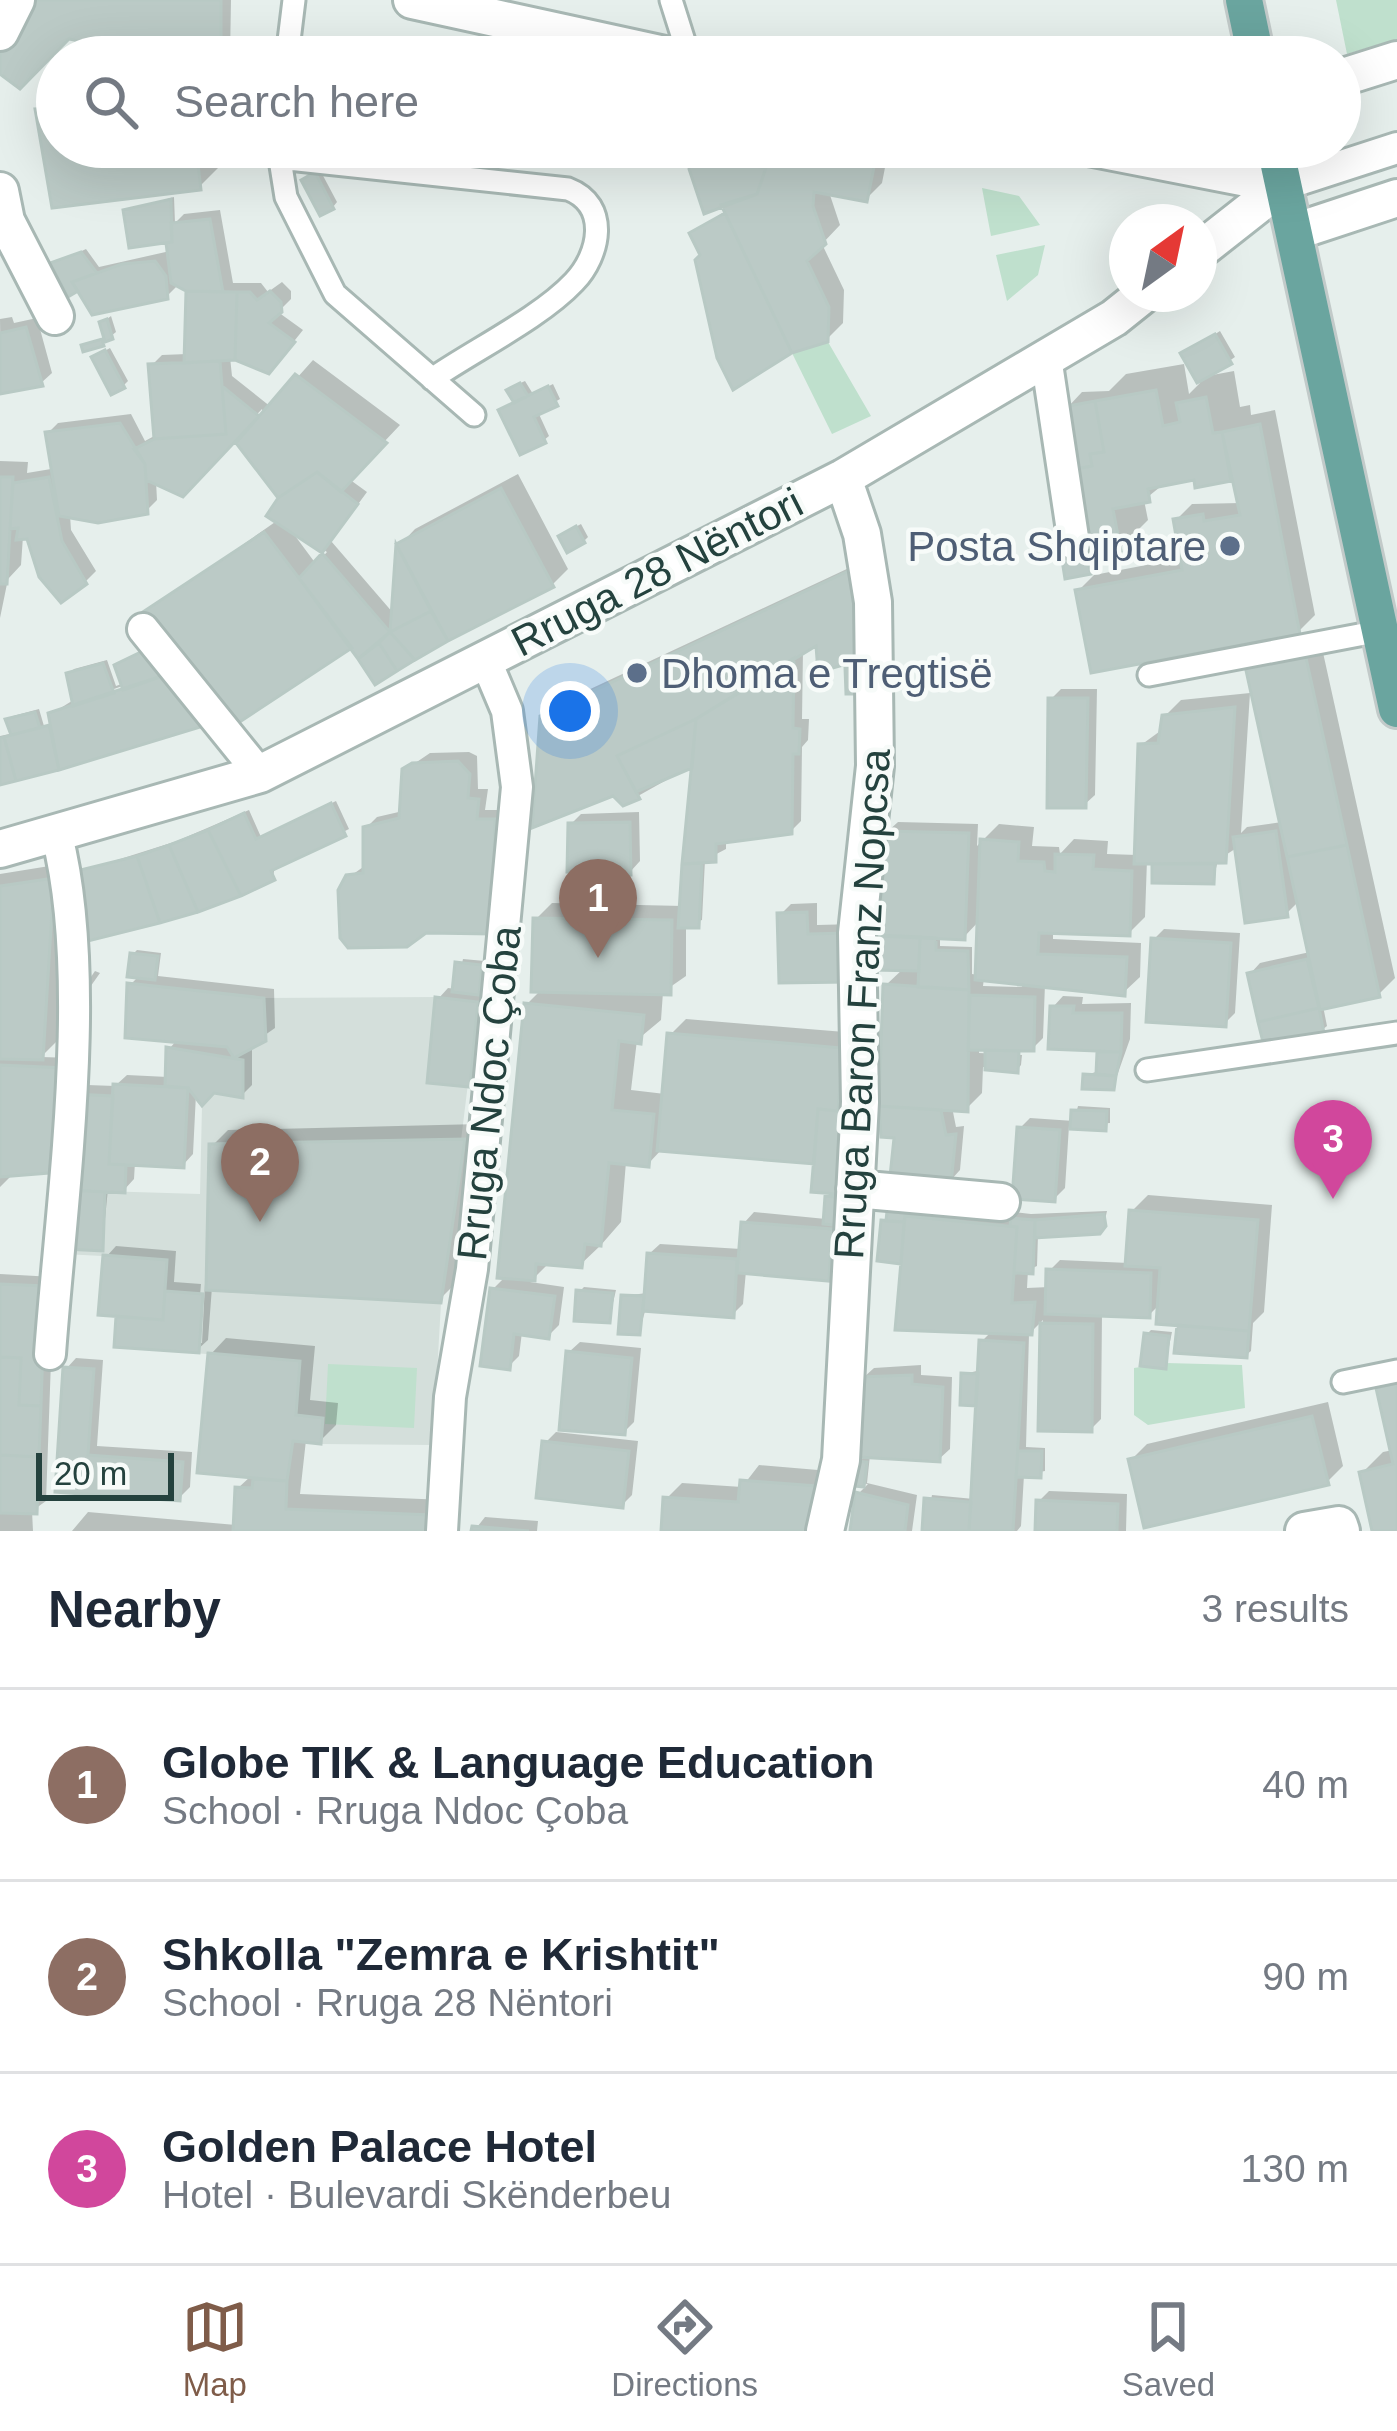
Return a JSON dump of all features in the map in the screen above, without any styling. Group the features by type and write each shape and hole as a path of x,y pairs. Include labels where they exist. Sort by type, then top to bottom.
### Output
{"main road":[{"path":"1244,0 1252,36"},
{"path":"1279,168 1387,645 1397,709"}],"street":[{"path":"0,32 16,0"},
{"path":"412,0 577,36"},
{"path":"1361,71 1397,60"},
{"path":"1361,160 1397,148"},
{"path":"1190,168 1283,185"},
{"path":"1217,237 1283,185 1335,168"},
{"path":"0,191 6,221 55,316"},
{"path":"1294,232 1397,198"},
{"name":"Rruga 28 Nëntori","path":"0,849 260,775 843,478 1116,312"},
{"path":"1046,357 1074,544"},
{"name":"Rruga Baron Franz Nopcsa","path":"825,1531 841,1460 860,1102 857,933 875,766 873,602 862,534 843,478"},
{"path":"143,629 260,775"},
{"name":"Rruga Ndoc Çoba","path":"442,1531 450,1397 472,1270 517,787 507,711 485,659"},
{"path":"50,1354 72,1051 68,881 57,836"},
{"path":"855,1189 1001,1202"},
{"path":"1304,1531 1339,1525 1341,1531"}],"lane":[{"path":"289,36 294,0"},
{"path":"671,0 682,36"},
{"path":"281,168 286,197 334,295 474,415"},
{"path":"403,168 568,189 578,193 601,230 572,285 432,379"},
{"path":"1149,675 1387,645"},
{"path":"1148,1070 1397,1033"},
{"path":"1343,1382 1397,1371"}],"shaded area":[{"path":"435,997 478,1002 441,1303 433,1445 321,1444 323,1418 296,1415 299,1361 114,1347 116,1317 98,1315 102,1256 64,1254 68,1190 200,1194 202,1106 214,1093 243,1097 243,1060 234,1058 266,1041 264,998"}],"green space":[{"path":"1336,0 1397,0 1397,39 1361,50 1361,36 1343,36"},
{"path":"982,188 1019,196 1040,225 991,236"},
{"path":"1045,245 1038,275 1007,301 996,255"},
{"path":"828,342 871,416 832,434 792,353"},
{"path":"1166,1363 1242,1365 1245,1408 1148,1425 1134,1415 1134,1368"},
{"path":"328,1364 417,1368 414,1428 325,1424"}],"building":[{"path":"35,0 221,0 221,36 36,36 36,73 20,89 0,74 0,46"},
{"path":"45,168 198,168 201,190 52,208"},
{"path":"766,168 874,168 867,202 814,192 813,206 826,244 807,261 829,307 828,342 792,353 721,205 757,194"},
{"path":"766,168 757,194 704,214 689,169"},
{"path":"315,172 334,209 320,216 301,180"},
{"path":"171,199 172,242 129,248 123,210"},
{"path":"725,213 792,353 733,390 717,358 695,260 700,255 689,233"},
{"path":"210,219 223,292 186,291 171,283 166,243 172,242 171,223"},
{"path":"81,252 97,273 72,282 78,291 68,297 50,263"},
{"path":"155,261 166,276 168,299 92,315 72,282 122,264"},
{"path":"186,291 237,292 235,360 184,363"},
{"path":"270,291 281,302 282,312 269,323 295,342 269,374 235,360 237,292 250,292 257,300"},
{"path":"107,319 113,339 105,342 99,322"},
{"path":"26,327 43,386 0,394 0,333"},
{"path":"1215,334 1232,364 1197,383 1180,353"},
{"path":"102,339 104,346 83,352 81,345"},
{"path":"105,350 125,388 111,395 91,357"},
{"path":"220,361 226,434 154,439 148,364"},
{"path":"295,374 387,443 341,492 317,472 278,498 236,443"},
{"path":"520,383 528,396 514,403 506,390"},
{"path":"222,386 259,416 183,497 146,480 145,464 134,449 154,439 226,434"},
{"path":"548,386 558,406 534,417 546,443 520,455 498,410"},
{"path":"1156,390 1163,426 1180,422 1176,403 1206,397 1213,433 1222,432 1231,481 1195,488 1194,480 1148,489 1150,502 1113,509 1121,551 1092,556 1075,469 1092,466 1090,454 1104,452 1095,401"},
{"path":"1095,401 1104,452 1090,454 1092,466 1075,469 1063,407"},
{"path":"120,423 145,464 148,514 98,523 59,516 45,432"},
{"name":"Posta Shqiptare","path":"1260,424 1300,634 1091,673 1075,590 1182,570 1173,519 1203,514 1204,521 1240,515 1222,432"},
{"path":"317,472 358,504 322,553 266,516 278,498"},
{"path":"0,477 13,477 7,584 0,584"},
{"path":"49,477 62,541 87,584 61,603 39,577 27,539 16,540 18,528 10,529 13,483"},
{"path":"501,488 554,587 448,641 396,544"},
{"path":"576,526 585,543 567,553 558,536"},
{"path":"264,532 352,648 229,729 143,612"},
{"path":"396,544 431,611 390,632"},
{"path":"322,553 390,632 358,659 299,578"},
{"path":"1087,556 1091,574 1065,579 1062,560"},
{"path":"857,567 869,658 818,672 816,646 696,719 617,756 640,799 623,806 613,796 532,828 540,716"},
{"path":"431,611 448,641 415,660 390,632"},
{"path":"390,632 415,660 397,671 379,643"},
{"path":"379,643 397,671 375,685 358,659"},
{"path":"149,648 171,673 123,690 114,665"},
{"path":"1305,653 1347,845 1287,857 1245,666"},
{"path":"794,658 793,728 800,729 799,754 793,754 792,834 716,844 716,862 682,864 696,719"},
{"path":"103,663 114,693 73,706 66,673"},
{"path":"845,667 862,667 863,694 846,694"},
{"path":"171,673 207,725 59,770 48,713"},
{"path":"1048,698 1088,698 1086,808 1047,808"},
{"path":"1235,707 1226,863 1134,864 1138,744 1158,743 1162,715"},
{"path":"35,712 40,728 11,735 5,719"},
{"path":"696,719 692,768 636,792 617,756"},
{"path":"49,725 59,770 16,781 4,737"},
{"path":"4,737 16,781 0,785 0,738"},
{"path":"458,761 470,774 468,798 479,799 477,819 495,819 492,934 426,933 407,947 348,948 340,938 338,890 346,875 363,873 363,827 399,818 402,769 412,763"},
{"path":"331,803 346,836 271,871 275,880 241,896 208,830 244,813 256,839"},
{"path":"630,822 631,875 567,872 568,823"},
{"path":"208,830 241,896 198,912 169,845"},
{"path":"885,831 969,833 965,940 880,936"},
{"path":"1276,831 1288,917 1245,923 1233,837"},
{"path":"980,839 1019,842 1018,861 1044,862 1045,871 1055,872 1055,854 1094,855 1093,869 1132,871 1130,936 1039,933 1038,954 1127,957 1125,996 975,980"},
{"path":"169,845 198,912 160,923 137,856"},
{"path":"1347,845 1380,997 1320,1010 1287,857"},
{"path":"137,856 160,923 88,941 72,872"},
{"path":"702,863 699,928 678,928 682,864"},
{"path":"1152,864 1215,864 1214,884 1152,883"},
{"path":"54,878 43,1060 0,1059 0,886"},
{"path":"807,912 808,934 847,933 848,982 779,983 777,913"},
{"path":"533,918 672,920 671,995 531,992"},
{"path":"874,935 920,937 919,971 873,970"},
{"path":"920,937 936,938 936,950 968,951 969,990 918,987"},
{"path":"1151,938 1231,943 1226,1027 1146,1022"},
{"path":"130,953 158,956 155,980 127,977"},
{"path":"1307,959 1319,1008 1258,1022 1247,973"},
{"path":"455,962 482,965 479,995 452,992"},
{"path":"127,983 264,998 266,1041 234,1058 227,1047 125,1038"},
{"path":"883,984 969,990 968,1112 879,1106"},
{"path":"970,995 1035,997 1034,1051 968,1050"},
{"path":"435,997 478,1002 470,1087 427,1083"},
{"path":"524,1003 644,1015 641,1044 619,1041 612,1110 654,1114 649,1167 609,1163 601,1246 585,1244 582,1268 536,1264 535,1281 497,1278"},
{"path":"1050,1006 1074,1006 1073,1013 1122,1013 1121,1052 1048,1049"},
{"path":"1319,1008 1324,1033 1264,1046 1258,1022"},
{"path":"667,1033 843,1048 838,1111 818,1109 814,1164 657,1151"},
{"path":"166,1047 243,1060 243,1098 214,1093 202,1106 188,1088 165,1086"},
{"path":"985,1050 1019,1051 1018,1073 985,1070"},
{"path":"1097,1052 1121,1052 1116,1076 1096,1074"},
{"path":"0,1065 65,1068 61,1172 0,1177"},
{"path":"1083,1074 1116,1076 1114,1090 1082,1089"},
{"path":"113,1084 188,1088 184,1168 109,1164"},
{"path":"73,1094 113,1096 109,1164 126,1165 125,1193 68,1190"},
{"path":"879,1106 941,1110 946,1135 956,1134 951,1184 889,1186 894,1138 881,1137"},
{"path":"818,1109 855,1113 849,1195 811,1192"},
{"path":"1071,1110 1107,1111 1106,1131 1070,1129"},
{"path":"1017,1127 1060,1130 1055,1202 1012,1199"},
{"path":"465,1139 441,1303 206,1290 209,1144"},
{"path":"68,1190 105,1192 103,1251 65,1249"},
{"path":"825,1196 846,1198 843,1226 823,1224"},
{"path":"888,1201 959,1208 958,1221 905,1216 904,1222 886,1221"},
{"path":"1129,1210 1258,1220 1249,1331 1156,1324 1160,1268 1125,1266"},
{"path":"1104,1214 1106,1226 1100,1234 1035,1238 1035,1220"},
{"path":"905,1216 1017,1227 1012,1303 1035,1302 1032,1335 895,1330"},
{"path":"1011,1218 1035,1220 1033,1274 1014,1273 1017,1227 1010,1226"},
{"path":"881,1220 904,1222 901,1264 877,1261"},
{"path":"741,1222 832,1229 829,1281 737,1273"},
{"path":"647,1253 737,1259 734,1318 643,1311"},
{"path":"103,1255 167,1260 163,1320 98,1315"},
{"path":"1046,1269 1151,1273 1150,1318 1045,1314"},
{"path":"0,1284 45,1286 41,1406 19,1405 21,1358 0,1357"},
{"path":"490,1288 555,1296 549,1339 514,1334 510,1370 480,1366"},
{"path":"576,1290 613,1293 610,1323 574,1321"},
{"path":"165,1291 203,1294 199,1353 114,1347 116,1316 163,1320"},
{"path":"621,1295 644,1296 640,1335 618,1334"},
{"path":"1040,1323 1093,1324 1092,1432 1038,1431"},
{"path":"1177,1325 1249,1331 1247,1358 1174,1353"},
{"path":"1144,1333 1169,1336 1166,1369 1140,1366"},
{"path":"979,1340 1024,1343 1013,1531 969,1531"},
{"path":"566,1351 632,1358 625,1435 559,1430"},
{"path":"208,1353 300,1361 296,1415 323,1418 321,1444 293,1441 287,1481 197,1473"},
{"path":"0,1357 21,1358 19,1405 41,1406 39,1457 0,1455"},
{"path":"63,1367 94,1369 88,1455 183,1462 180,1501 55,1492"},
{"path":"961,1373 978,1374 976,1406 960,1405"},
{"path":"912,1375 912,1384 943,1387 940,1462 858,1457 860,1377"},
{"path":"1397,1383 1397,1531 1372,1531 1359,1472 1393,1464 1376,1388"},
{"path":"1312,1416 1329,1485 1144,1528 1128,1459"},
{"path":"542,1441 629,1451 623,1508 536,1498"},
{"path":"1018,1451 1042,1451 1041,1478 1016,1477"},
{"path":"0,1455 39,1457 37,1514 0,1513"},
{"path":"856,1461 867,1462 864,1487 854,1486"},
{"path":"253,1479 287,1481 286,1509 431,1515 429,1531 233,1531 235,1487 252,1488"},
{"path":"740,1480 816,1486 813,1531 661,1531 663,1497 738,1502"},
{"path":"855,1492 908,1505 905,1531 850,1531"},
{"path":"924,1498 971,1502 969,1531 922,1531"},
{"path":"1036,1500 1118,1504 1117,1531 1035,1531"},
{"path":"472,1526 529,1531 471,1531"}],"place":[{"name":"Posta Shqiptare","path":"1230,546"},
{"name":"Dhoma e Tregtisë","path":"637,673"},
{"name":"Globe TIK & Language Education","path":"598,958"},
{"name":"Golden Palace Hotel","path":"1333,1199"},
{"name":"Shkolla \"Zemra e Krishtit\"","path":"260,1222"}]}
